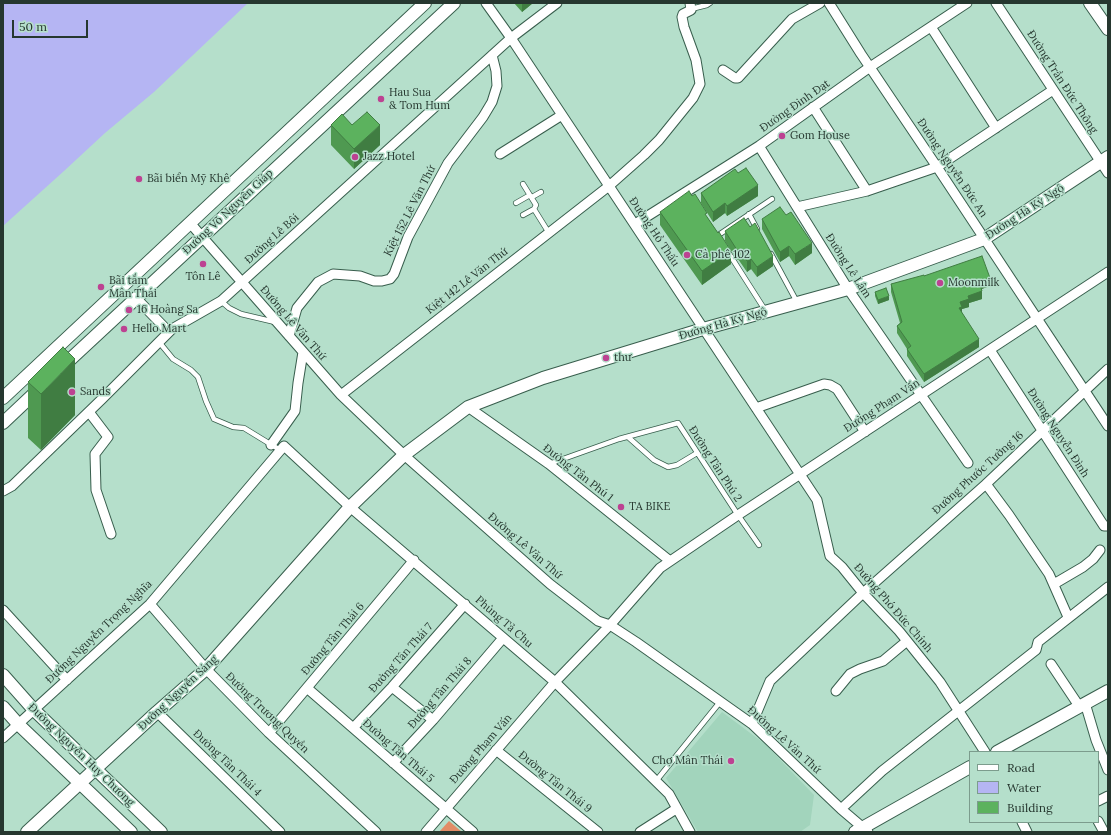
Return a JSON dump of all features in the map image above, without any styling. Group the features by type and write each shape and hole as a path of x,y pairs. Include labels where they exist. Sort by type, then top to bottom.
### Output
{"street":[{"name":"Đường Võ Nguyên Giáp","path":"3,398 425,3"},
{"name":"Đường Võ Nguyên Giáp","path":"3,422 454,3"},
{"name":"Đường Hồ Thấu","path":"486,3 511,38 800,474"},
{"name":"Đường Lê Bôi","path":"3,491 12,486 169,332 221,301 511,38 557,3"},
{"path":"723,70 735,78 738,78 792,19 820,3"},
{"name":"Đường Đinh Đạt","path":"635,224 690,193 870,67 967,3"},
{"name":"Đường Trần Đức Thông","path":"996,3 1053,90 1104,159 1108,173"},
{"path":"1090,3 1108,29"},
{"name":"Đường Nguyễn Đức An","path":"832,4 870,67 1108,426"},
{"name":"Kiệt 142 Lê Văn Thứ","path":"341,395 609,186 659,140 693,98 700,84 696,60 682,17 683,14 690,11 690,6"},
{"path":"931,27 996,128"},
{"name":"Kiệt 152 Lê Văn Thứ","path":"289,336 297,308 318,282 333,274 360,276 382,281 390,279 394,274 408,237 448,162 483,117 492,102 497,86 496,71 492,55"},
{"path":"797,207 867,191 937,167 1053,90"},
{"path":"813,107 867,191"},
{"path":"500,154 562,115"},
{"name":"Đường Lê Lâm","path":"758,146 848,289 968,463"},
{"name":"Đường Hà Kỳ Ngộ","path":"350,507 404,455 468,407 543,378 703,329 848,289 984,239 1104,159"},
{"name":"Đường Lê Văn Thứ","path":"190,223 241,283 341,395 404,455 550,584 598,621 610,625 636,642 752,724 862,831"},
{"name":"Đường Phạm Vấn","path":"426,832 555,682 610,625 652,577 670,561 1108,272"},
{"path":"136,298 169,332"},
{"name":"Đường Nguyễn Đình","path":"990,350 1104,526 1108,526"},
{"path":"271,445 295,412 303,352"},
{"name":"Đường Phước Tường 16","path":"752,724 770,681 863,593 986,484 1108,369"},
{"path":"756,408 824,384 830,385 836,389 865,432"},
{"name":"Đường Tân Phú 1","path":"468,407 549,464 670,561"},
{"path":"89,412 108,438 95,453 95,460 96,490 111,534"},
{"name":"Phùng Tả Chu","path":"282,448 555,682 669,794 690,832"},
{"name":"Đường Nguyễn Trọng Nghĩa","path":"3,738 150,604 282,448"},
{"name":"Đường Phó Đức Chính","path":"800,474 817,500 830,556 842,567 863,593 907,641 940,682 983,751"},
{"path":"986,484 1017,526 1049,574 1068,617"},
{"name":"Đường Nguyễn Sáng","path":"28,832 157,712 206,669 350,507"},
{"path":"1054,584 1083,567 1093,559 1100,550"},
{"name":"Đường Tân Thái 6","path":"269,733 414,560"},
{"path":"841,809 882,771 1036,650 1038,642 1108,587"},
{"name":"Đường Trương Quyền","path":"150,604 206,669 269,733 376,832"},
{"name":"Đường Tân Thái 7","path":"353,728 392,687 465,604"},
{"path":"3,610 67,680"},
{"name":"Đường Tân Thái 8","path":"394,763 503,638"},
{"path":"836,691 850,674 883,661 907,641"},
{"path":"1051,664 1082,705 1108,770"},
{"name":"Đường Nguyễn Huy Chương","path":"3,675 34,710 161,832"},
{"path":"392,687 433,720"},
{"name":"Đường Tân Thái 5","path":"307,688 473,832"},
{"path":"999,751 1108,691"},
{"name":"Đường Nguyễn Huy Chương","path":"3,707 19,725 131,832"},
{"name":"Đường Tân Thái 4","path":"157,712 280,832"},
{"name":"Đường Tân Thái 9","path":"496,750 598,832"},
{"path":"862,831 969,768"},
{"path":"1099,800 1108,796"},
{"path":"640,832 676,809"},
{"path":"1022,823 1027,832"},
{"path":"1099,823 1104,832"}],"lane":[{"path":"690,6 707,5 710,3"},
{"path":"523,184 536,205 534,209 549,233"},
{"path":"516,203 541,192"},
{"path":"717,236 772,199"},
{"path":"523,215 534,209"},
{"path":"750,214 760,235"},
{"path":"713,230 721,242"},
{"path":"768,248 797,303"},
{"path":"725,249 766,312"},
{"path":"221,301 229,308 241,314 277,322"},
{"path":"159,342 168,354 191,370 198,377 214,419 244,428 271,445 282,448"},
{"name":"Đường Tân Phú 2","path":"549,464 628,437 678,423 697,454 759,545"},
{"path":"628,437 654,460 668,467 677,465 697,454"},
{"path":"656,781 721,702"}],"shaded area":[{"name":"Chợ Mân Thái","path":"722,712 765,744 814,795 810,825 800,832 698,832 666,778"},
{"path":"449,821 462,832 439,832"}],"water":[{"path":"3,3 248,3 154,92 105,133 3,226"}],"building":[{"path":"367,112 380,125 354,149 331,125 342,114 352,125"},
{"path":"746,168 758,185 727,206 725,203 713,212 701,193 735,169 738,173"},
{"path":"689,191 692,196 695,194 707,213 705,214 731,251 702,271 660,212"},
{"path":"780,207 786,215 791,212 812,243 795,254 789,246 780,252 762,219"},
{"path":"744,218 750,227 755,223 773,256 757,267 751,259 747,261 738,249 737,250 725,231"},
{"path":"982,256 990,278 979,282 982,291 968,296 969,299 960,302 962,307 959,308 979,339 924,374 907,349 911,346 897,326 902,322 891,284 924,276"},
{"path":"886,288 889,296 878,300 875,292"},
{"path":"63,347 75,359 41,394 28,382"}],"place":[{"name":"Hau Sua & Tom Hum","path":"381,99"},
{"name":"Gom House","path":"782,136"},
{"name":"Jazz Hotel","path":"355,157"},
{"name":"Bãi biển Mỹ Khê","path":"139,179"},
{"name":"Cà phê 102","path":"687,255"},
{"name":"Tôn Lê","path":"203,264"},
{"name":"Moonmilk","path":"940,283"},
{"name":"Bãi tắm Mân Thái","path":"101,287"},
{"name":"16 Hoàng Sa","path":"129,310"},
{"name":"Hello Mart","path":"124,329"},
{"name":"thư","path":"606,358"},
{"name":"Sands","path":"72,392"},
{"name":"TA BIKE","path":"621,507"},
{"name":"Chợ Mân Thái","path":"731,761"}]}
